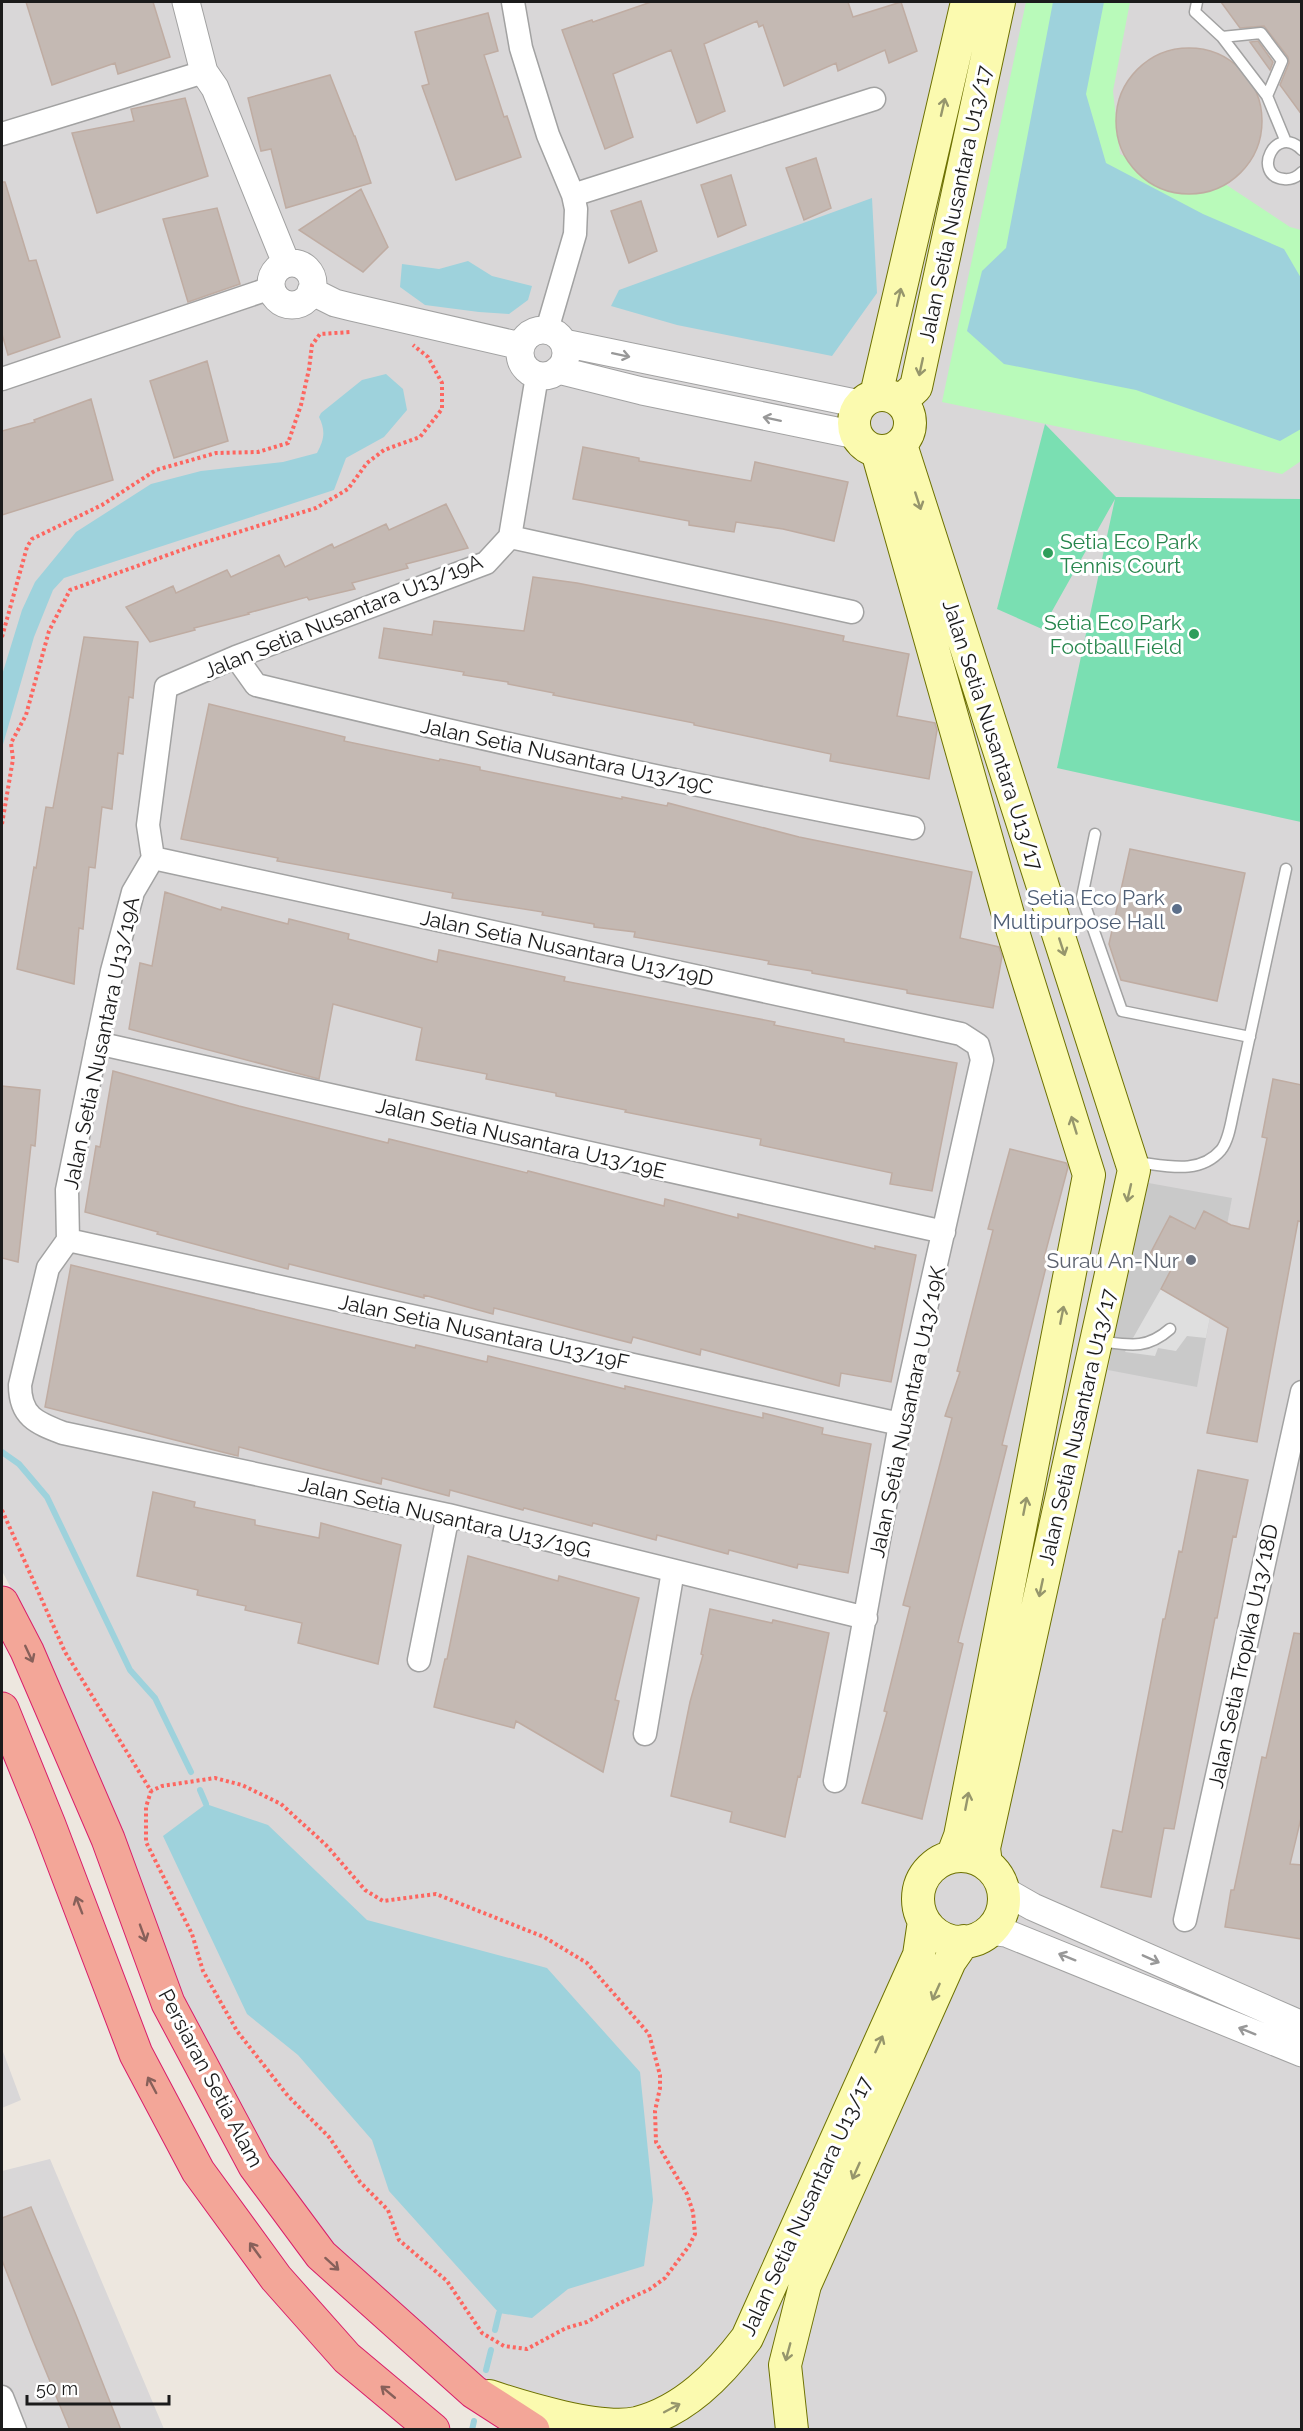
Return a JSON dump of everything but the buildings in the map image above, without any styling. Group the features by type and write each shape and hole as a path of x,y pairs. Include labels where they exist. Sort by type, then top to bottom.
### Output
{"highway":[{"name":"Persiaran Setia Alam","path":"2,1603 27,1651 108,1839 168,2003 255,2166 321,2254 474,2392 533,2430"},
{"path":"2,1709 49,1825 136,2054 198,2171 276,2278 347,2358 433,2430"}],"main road":[{"name":"Jalan Setia Nusantara U13/17","path":"952,1857 960,1836 1089,1175 1014,932 879,422 967,2"},
{"name":"Jalan Setia Nusantara U13/17","path":"879,422 916,387 999,2"},
{"name":"Jalan Setia Nusantara U13/17","path":"879,422 1134,1170 984,1848 994,1877"},
{"path":"952,1857 975,1858 994,1877 1002,1912 976,1936 941,1937 924,1922 919,1909 918,1895 921,1882 928,1870 952,1857"},
{"name":"Jalan Setia Nusantara U13/17","path":"474,2392 518,2406 598,2424 636,2423 669,2410 692,2397 729,2361 747,2338 919,1955 924,1922"},
{"name":"Jalan Setia Nusantara U13/17","path":"792,2430 784,2366 805,2285 950,1961 976,1936"}],"street":[{"path":"186,2 204,72 215,88 286,263"},
{"path":"516,2 521,48 548,135 573,195 576,209 575,234 556,336 566,357 548,373 510,537 852,612"},
{"path":"2,134 204,72"},
{"path":"573,195 874,99"},
{"path":"286,263 305,267 312,279 311,291 302,302 290,305 277,299 271,288 270,281 275,270 286,263"},
{"path":"2,379 271,288"},
{"path":"311,291 351,308 521,346"},
{"path":"541,330 556,336 879,422 665,396 548,373 530,372 521,361 521,346 528,335 541,330"},
{"name":"Jalan Setia Nusantara U13/19A","path":"68,1240 67,1190 112,971 133,892 153,858 148,825 166,687 236,657 486,563 510,537"},
{"name":"Jalan Setia Nusantara U13/19C","path":"236,657 256,685 757,798 913,828"},
{"name":"Jalan Setia Nusantara U13/19D","path":"153,858 961,1034 978,1045"},
{"name":"Jalan Setia Nusantara U13/19E","path":"97,1043 944,1232"},
{"name":"Jalan Setia Nusantara U13/19K","path":"835,1781 900,1424 982,1060 978,1045"},
{"name":"Jalan Setia Nusantara U13/19G","path":"68,1240 48,1268 20,1385 20,1400 27,1414 43,1425 63,1433 448,1515 866,1618"},
{"name":"Jalan Setia Nusantara U13/19F","path":"68,1240 900,1424"},
{"name":"Jalan Setia Tropika U13/18D","path":"1185,1920 1302,1392"},
{"path":"419,1660 448,1515"},
{"path":"645,1734 673,1571"},
{"path":"994,1877 1033,1907 1302,2025"},
{"path":"976,1936 1006,1933 1302,2053"},
{"path":"2,2397 15,2430"}],"lane":[{"path":"1197,2 1195,12 1222,37 1267,96 1287,142"},
{"path":"1222,37 1261,33 1282,61 1267,96"},
{"path":"1302,150 1293,143 1287,142 1275,146 1269,156 1269,167 1282,179 1294,178 1302,172"},
{"path":"1095,834 1082,897 1122,1011 1250,1037"},
{"path":"1131,1161 1186,1168 1208,1160 1221,1150 1234,1109 1286,869"},
{"path":"1096,1341 1137,1345 1148,1343 1170,1329"}],"path":[{"path":"2,638 27,547 32,538 102,505 156,470 216,453 258,452 288,443 303,396 312,345 320,334 353,332"},
{"path":"2,824 12,759 11,743 26,715 49,631 70,590 193,546 316,508 348,489 367,463 384,450 420,437 442,409 442,383 428,357 411,343"},
{"path":"2,1510 65,1652 151,1791 146,1807 146,1842 192,1934 204,1971 237,2031 288,2096 329,2137 360,2182 388,2210 399,2240 447,2280 482,2333 504,2346 527,2349 566,2328 587,2322 650,2289 665,2278 689,2246 695,2234 693,2212 687,2194 656,2142 655,2111 660,2075 649,2034 587,1963 544,1937 436,1894 383,1900 365,1890 326,1845 281,1804 242,1785 215,1778 162,1786 151,1791"}],"shaded area":[{"path":"2,2 1301,2 1301,2429 643,2429 483,2381 334,2250 264,2159 184,1997 41,1644 2,1571"},
{"path":"1143,1182 1232,1198 1197,1387 1108,1370"},
{"path":"1161,1289 1210,1317 1206,1338 1187,1336 1176,1351 1158,1348 1155,1356 1125,1352"},
{"path":"2,2049 21,2100 2,2108"},
{"path":"50,2159 164,2429 2,2429 2,2171"}],"green space":[{"path":"1026,2 1130,2 1113,91 1120,154 1185,188 1222,182 1290,227 1301,230 1301,461 1282,474 942,402"},
{"name":"Setia Eco Park Football Field","path":"1045,424 1116,497 1301,499 1301,822 1057,768 1115,499 1042,629 997,609"}],"water":[{"path":"1053,2 1104,2 1086,94 1106,163 1203,214 1284,249 1301,278 1301,429 1280,441 1136,390 1004,364 967,331 982,271 1006,248"},
{"path":"872,198 877,293 832,356 677,325 611,306 619,290"},
{"path":"468,261 492,276 532,286 528,300 509,314 479,312 425,305 400,287 402,264 439,269"},
{"path":"386,374 403,389 407,410 384,437 346,458 334,490 64,578 53,590 34,637 2,748 2,675 22,610 35,582 76,532 151,484 201,471 283,462 317,453 323,435 319,417 321,413 362,380"},
{"path":"206,1804 268,1825 367,1920 547,1968 640,2072 653,2200 644,2266 568,2289 532,2318 499,2313 389,2191 372,2140 298,2055 247,2014 163,1836"}],"waterway":[{"path":"2,1452 19,1464 47,1497 130,1670 155,1698 191,1772"},
{"path":"200,1790 206,1804"},
{"path":"495,2330 499,2313"},
{"path":"486,2370 491,2350"},
{"path":"472,2430 474,2421"}],"place":[{"name":"Setia Eco Park Tennis Court","path":"1048,553"},
{"name":"Setia Eco Park Football Field","path":"1194,634"},
{"name":"Setia Eco Park Multipurpose Hall","path":"1177,909"},
{"name":"Surau An-Nur","path":"1191,1260"}]}
